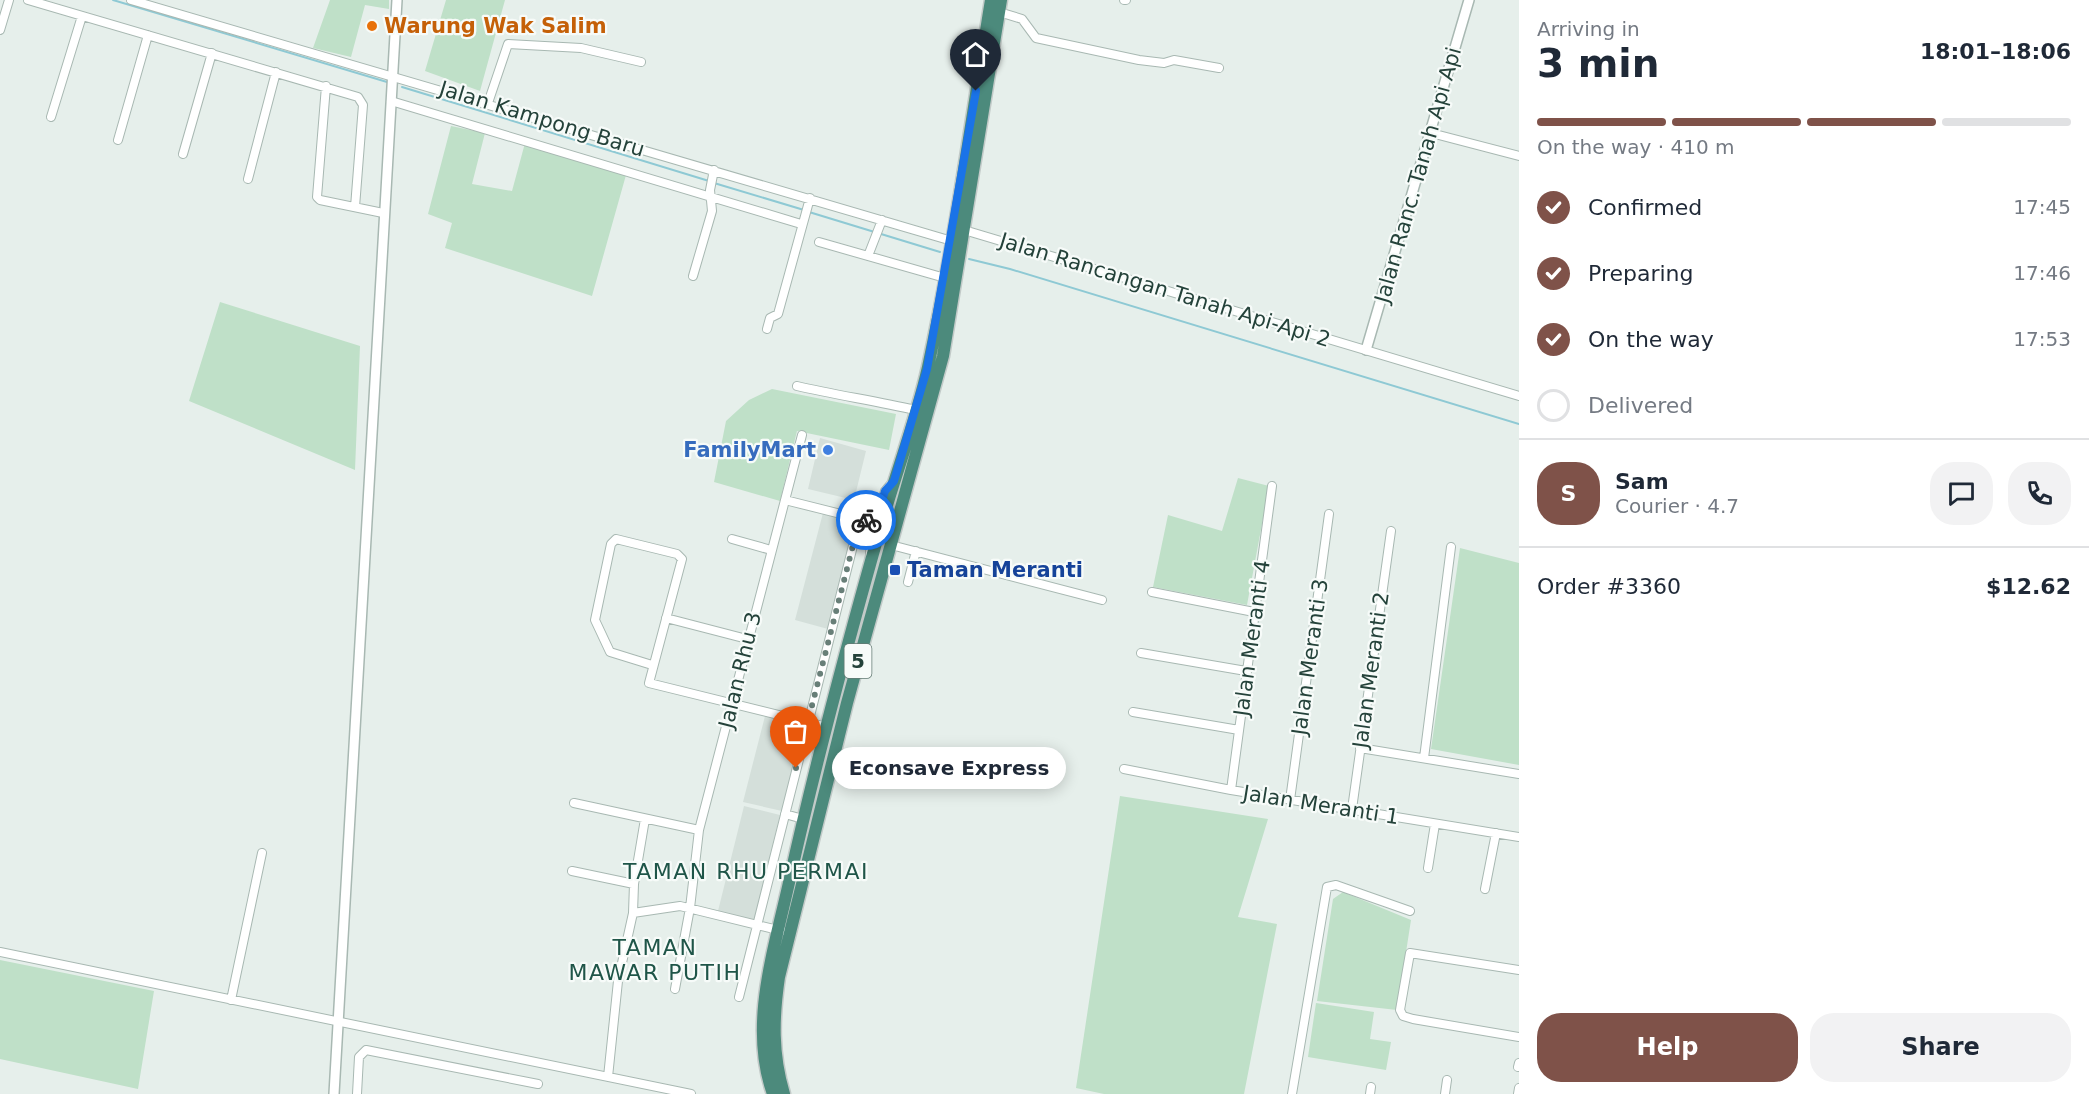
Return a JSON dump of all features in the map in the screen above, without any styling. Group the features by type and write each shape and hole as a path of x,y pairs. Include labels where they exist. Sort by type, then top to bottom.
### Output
{"highway":[{"name":"5","path":"784,1094 774,1050 774,1015 784,932 803,819 870,564 927,369 952,241 991,0"},
{"name":"5","path":"773,1094 763,1051 762,1014 943,356 1000,6"}],"street":[{"path":"0,30 9,0"},
{"path":"28,0 352,93 361,100 363,105 355,207"},
{"name":"Jalan Kampong Baru","path":"131,0 488,103 714,173 810,198 881,224 952,241"},
{"path":"334,1094 397,0"},
{"name":"Jalan Ranc. Tanah Api Api","path":"1366,350 1469,0"},
{"path":"1000,6 1022,19 1036,38 1139,60 1164,63 1174,60 1219,68"},
{"path":"51,117 82,16"},
{"path":"118,140 148,35"},
{"path":"488,103 508,44 581,48 641,62"},
{"path":"183,154 212,53"},
{"path":"248,179 276,72"},
{"path":"326,86 317,197 320,200 383,213"},
{"path":"391,100 711,193 801,224"},
{"path":"1431,133 1519,156"},
{"path":"693,276 712,211 711,193 714,173"},
{"path":"766,328 770,318 778,314 810,198"},
{"path":"868,256 881,224"},
{"name":"Jalan Rancangan Tanah Api-Api 2","path":"964,230 1519,396"},
{"path":"819,242 945,278"},
{"path":"797,386 915,410"},
{"name":"Jalan Rhu 3","path":"675,989 690,908 699,830 802,435"},
{"path":"785,500 862,519 875,517 885,491 894,481"},
{"name":"Jalan Meranti 4","path":"1231,790 1272,486"},
{"name":"Jalan Meranti 3","path":"1290,800 1329,514"},
{"path":"862,519 872,531 869,544 870,564"},
{"path":"739,996 862,519"},
{"name":"Jalan Meranti 2","path":"1352,809 1391,531"},
{"path":"652,665 610,652 595,620 611,543 619,539 681,556 666,618 648,679 652,685 827,727"},
{"path":"732,539 771,550"},
{"path":"891,545 1102,600"},
{"path":"1424,758 1451,547"},
{"path":"908,582 916,551"},
{"path":"1152,592 1254,612"},
{"path":"666,618 747,639"},
{"path":"1141,653 1246,670"},
{"path":"1133,712 1239,730"},
{"path":"1360,748 1519,774"},
{"name":"Jalan Meranti 1","path":"1124,769 1231,790 1519,837"},
{"path":"574,803 699,830"},
{"path":"785,814 803,819"},
{"path":"608,1077 618,981 633,913 634,884 645,819"},
{"path":"1428,868 1435,824"},
{"path":"1485,889 1496,833"},
{"path":"231,1000 262,853"},
{"path":"572,871 634,884"},
{"path":"1292,1094 1327,887 1336,885 1410,911"},
{"path":"633,913 669,906 690,908 784,932"},
{"path":"0,952 692,1094"},
{"path":"1519,970 1410,953 1400,1010 1403,1016 1519,1037"},
{"path":"357,1094 359,1057 366,1050 538,1084"},
{"path":"1518,1067 1519,1063"},
{"path":"1445,1094 1447,1080"},
{"path":"1518,1094 1519,1088"}],"shaded area":[{"path":"820,438 866,451 854,500 808,489"},
{"path":"823,513 856,520 828,629 795,620"},
{"path":"765,716 803,725 782,811 743,802"},
{"path":"744,806 780,815 754,920 718,911"}],"green space":[{"path":"330,0 389,0 389,9 365,5 351,57 313,48"},
{"path":"446,0 505,0 480,91 425,71"},
{"path":"451,126 485,133 472,184 512,191 525,143 626,175 592,296 445,248 452,223 428,214"},
{"path":"220,302 360,346 355,470 189,401"},
{"path":"772,389 896,414 889,450 797,431 780,501 714,482 726,421 749,400"},
{"path":"1238,478 1269,486 1247,605 1153,587 1168,515 1222,531"},
{"path":"1460,548 1519,563 1519,765 1431,749"},
{"path":"1120,796 1268,819 1238,917 1277,924 1244,1094 1104,1094 1076,1088"},
{"path":"1343,892 1411,920 1397,1010 1317,1001 1333,899"},
{"path":"0,960 154,991 138,1089 0,1059"},
{"path":"1316,1003 1374,1012 1370,1039 1391,1042 1386,1070 1308,1057"}],"waterway":[{"path":"113,0 387,82"},
{"path":"402,87 709,181"},
{"path":"714,183 804,210"},
{"path":"809,212 940,252"},
{"path":"969,259 1010,269 1519,424"}],"way so far":[{"path":"796,768 860,518 866,520"}],"place":[{"name":"Warung Wak Salim","path":"372,26"},
{"name":"FamilyMart","path":"828,450"},
{"name":"Taman Meranti","path":"895,570"},
{"name":"Econsave Express","path":"796,768"}],"district":[{"name":"TAMAN RHU PERMAI","path":"746,871"},
{"name":"TAMAN MAWAR PUTIH","path":"655,960"}],"route":[{"path":"866,520 875,517 878,513 885,491 894,481 927,369 954,228 976,91"}]}
